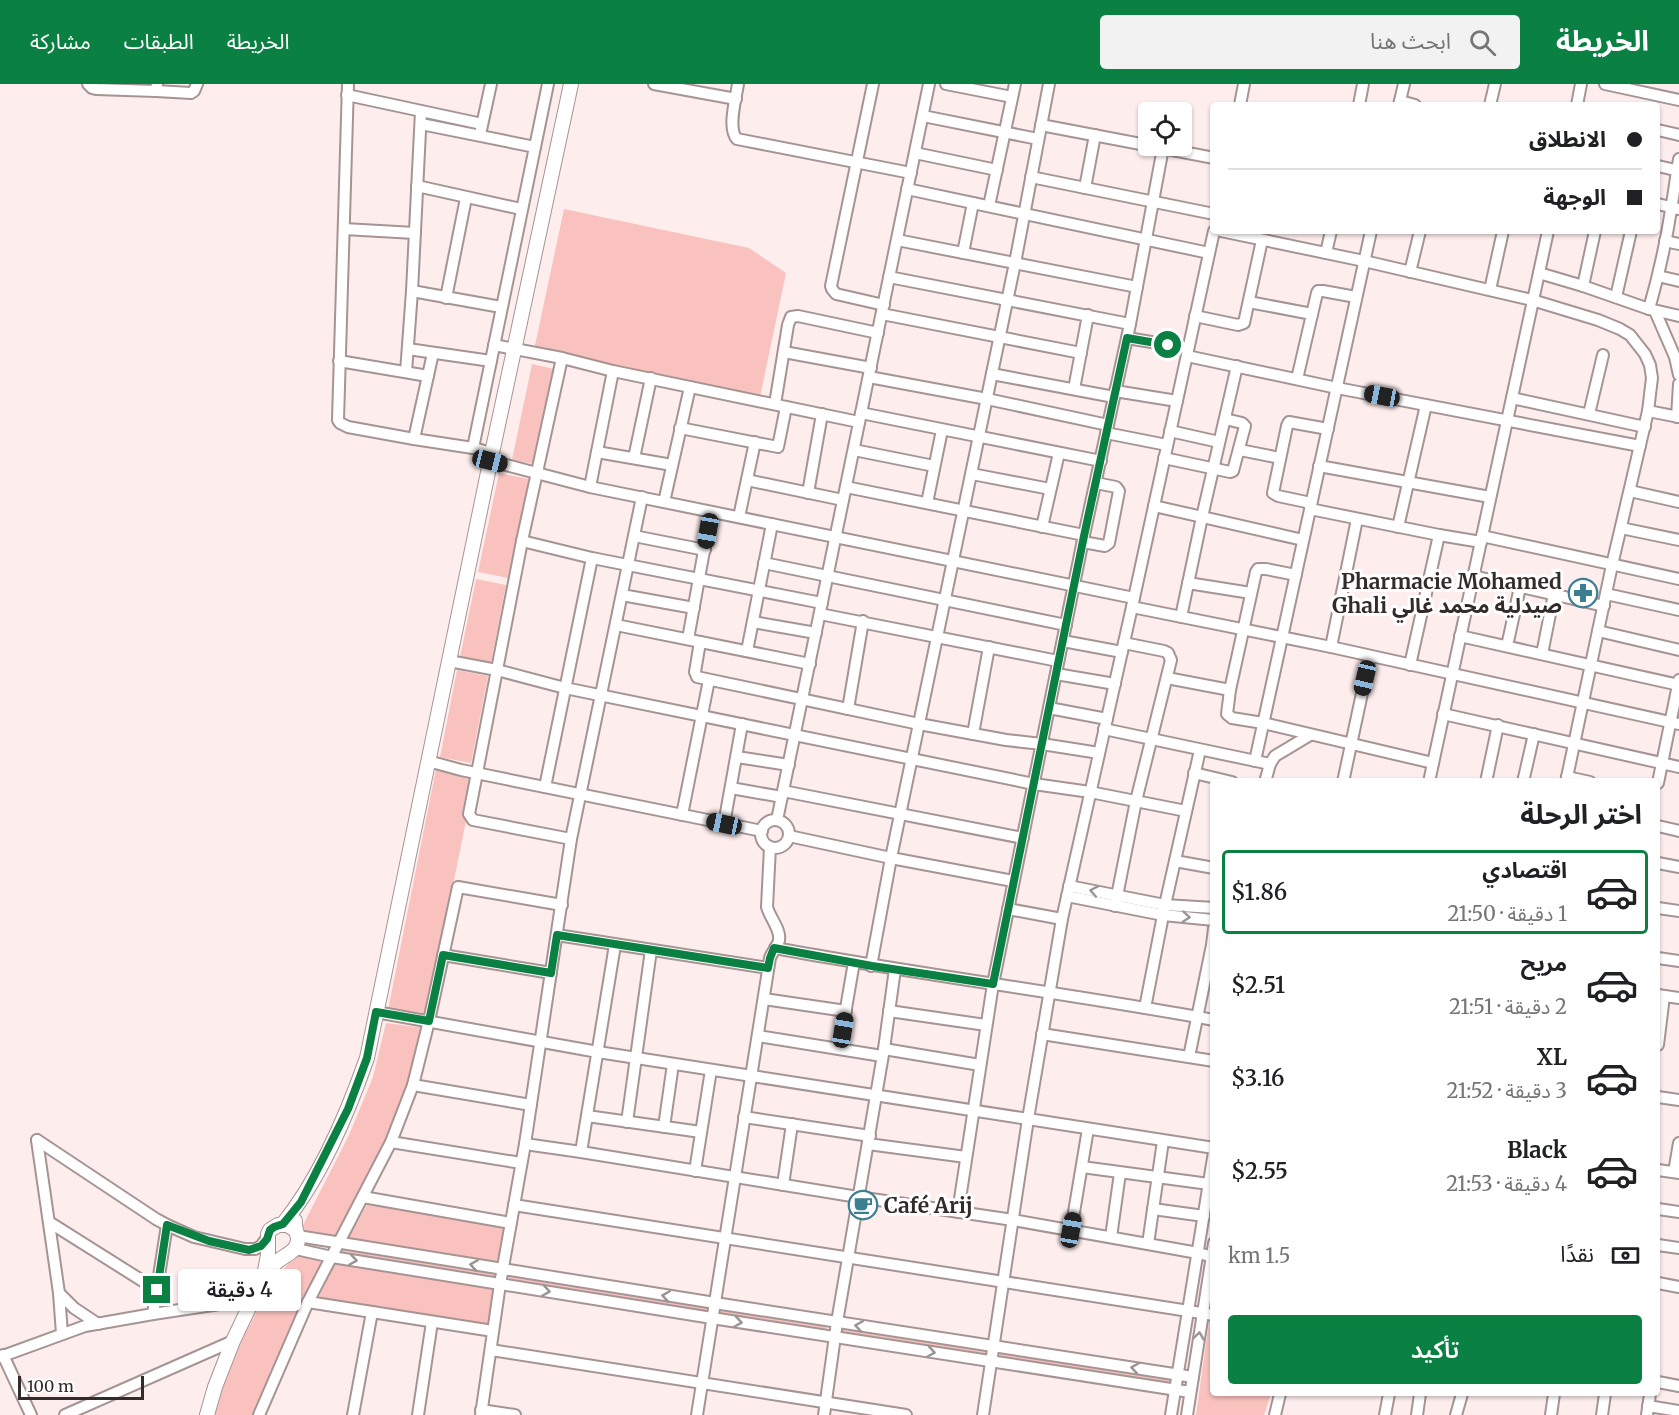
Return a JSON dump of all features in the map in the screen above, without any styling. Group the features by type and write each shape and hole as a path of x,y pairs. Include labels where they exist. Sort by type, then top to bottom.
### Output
{"main road":[{"path":"207,1415 233,1341 264,1276 279,1260 291,1239 301,1202 348,1109 367,1058 491,457 572,84"},
{"path":"264,1276 270,1230 274,1227 291,1239"},
{"path":"268,1243 278,1255 291,1239"}],"street":[{"path":"88,84 96,89 157,88 191,93 196,84"},
{"path":"480,136 491,84"},
{"path":"473,448 548,84"},
{"path":"654,84 736,99"},
{"path":"738,84 732,128 734,137 737,139 911,173"},
{"path":"873,84 831,289 836,294 883,310 999,338 1081,353"},
{"path":"777,820 929,84"},
{"path":"946,84 1012,97"},
{"path":"989,206 1015,84"},
{"path":"872,966 911,758 972,474 1049,84"},
{"path":"1241,102 1244,84"},
{"path":"1360,102 1363,84"},
{"path":"1399,102 1404,84"},
{"path":"1491,102 1495,84"},
{"path":"1577,102 1581,84"},
{"path":"1605,84 1679,100"},
{"path":"482,124 421,111 348,89 339,361 338,416 340,423 348,427 414,440 473,448 491,457 590,487 1074,586 1181,617 1410,664 1675,724"},
{"path":"406,372 421,111"},
{"path":"923,116 1038,139"},
{"path":"421,124 535,147"},
{"path":"1041,125 1138,143"},
{"path":"1660,130 1679,135"},
{"path":"1085,188 1095,135"},
{"path":"915,153 997,170"},
{"path":"1192,154 1210,157"},
{"path":"958,1212 993,984 1083,539 1130,324 1162,156"},
{"path":"1660,166 1678,167 1675,208 1665,242 1652,310 1675,357 1679,375"},
{"path":"1031,177 1210,213"},
{"path":"417,186 521,209"},
{"path":"908,189 1209,253"},
{"path":"446,298 466,198"},
{"path":"963,253 973,203"},
{"path":"1660,204 1675,208"},
{"path":"344,229 415,233"},
{"path":"983,1415 1028,1119 1062,919 1213,234"},
{"path":"1235,234 1532,300 1609,324 1630,335 1645,354 1652,378 1648,411 1612,565 1567,778"},
{"path":"1326,253 1330,234"},
{"path":"1255,761 1370,234"},
{"path":"1410,272 1419,234"},
{"path":"1490,290 1502,234"},
{"path":"1430,778 1547,234"},
{"path":"1583,286 1594,234"},
{"path":"1616,297 1630,234"},
{"path":"897,240 1137,287"},
{"path":"1195,316 1241,325 1245,321 1262,240"},
{"path":"1665,242 1679,244"},
{"path":"1539,273 1652,310 1679,316"},
{"path":"1658,276 1679,281"},
{"path":"889,277 1130,324"},
{"path":"412,291 501,307"},
{"path":"1297,379 1318,291 1356,297"},
{"path":"1249,302 1312,314"},
{"path":"1074,389 1088,315"},
{"path":"680,428 778,447 784,352 789,320 794,316 878,333"},
{"path":"1127,338 1336,388 1640,446"},
{"path":"494,345 822,414 942,430 1101,461"},
{"path":"408,349 491,361"},
{"path":"784,352 987,399 1167,445"},
{"path":"414,440 433,353"},
{"path":"1589,414 1603,355"},
{"path":"562,358 522,541 469,812 471,818 571,839"},
{"path":"339,361 428,376"},
{"path":"1181,617 1212,468 1237,366"},
{"path":"590,487 613,371"},
{"path":"992,374 1074,389 1177,401"},
{"path":"634,458 651,378"},
{"path":"1648,411 1678,417 1679,384"},
{"path":"664,502 690,387"},
{"path":"1512,398 1645,426"},
{"path":"1398,527 1426,405"},
{"path":"807,493 822,414"},
{"path":"1164,458 1233,471 1245,424 1225,419"},
{"path":"1328,429 1289,422 1274,493 1358,519 1439,535 1481,539 1679,579"},
{"path":"927,503 942,430"},
{"path":"1170,431 1219,442"},
{"path":"739,517 755,442"},
{"path":"854,450 934,466"},
{"path":"1240,450 1280,458"},
{"path":"597,452 672,465"},
{"path":"1042,527 1059,453"},
{"path":"1319,466 1490,497"},
{"path":"972,474 1050,489"},
{"path":"747,480 843,500"},
{"path":"846,487 1042,527 1105,546 1111,532 1119,491 1116,487 1095,483"},
{"path":"1630,491 1679,502"},
{"path":"515,1415 481,1412 502,1270 525,1144 571,839 642,497"},
{"path":"1154,506 1304,540"},
{"path":"688,639 711,512"},
{"path":"1331,647 1358,519"},
{"path":"747,651 772,524"},
{"path":"1621,528 1679,540"},
{"path":"1410,664 1439,535"},
{"path":"634,536 705,550"},
{"path":"522,541 592,558 759,591 863,621 1058,661"},
{"path":"545,787 592,558"},
{"path":"765,563 1066,625"},
{"path":"1296,574 1258,569 1254,575 1226,711 1228,716 1433,762"},
{"path":"1473,576 1604,606"},
{"path":"1188,583 1251,593"},
{"path":"1507,646 1520,587"},
{"path":"1542,654 1554,594"},
{"path":"1606,594 1679,610"},
{"path":"622,596 694,608"},
{"path":"848,709 863,621"},
{"path":"753,622 816,633"},
{"path":"616,625 810,664"},
{"path":"1598,631 1679,650"},
{"path":"1460,636 1679,683 1675,724 1659,778"},
{"path":"1063,641 1168,653 1171,660 1136,801 1116,901"},
{"path":"700,642 695,675 697,677 919,724 1015,742 1099,753"},
{"path":"972,734 989,647"},
{"path":"1344,778 1370,656"},
{"path":"449,661 497,670 565,688 1034,784 1090,792 1186,811"},
{"path":"1056,674 1115,684"},
{"path":"1167,678 1230,690"},
{"path":"682,815 709,680"},
{"path":"1049,708 1152,740 1270,764"},
{"path":"1443,714 1679,767"},
{"path":"724,824 742,724"},
{"path":"1487,778 1498,726"},
{"path":"1524,778 1534,734"},
{"path":"1266,778 1270,764 1278,754 1310,735"},
{"path":"1145,1008 1164,910 1200,750"},
{"path":"737,757 789,765"},
{"path":"429,761 476,773 762,831"},
{"path":"1194,773 1215,778"},
{"path":"731,788 783,794 900,814 1023,838"},
{"path":"698,1415 768,968 774,948 780,938 767,907 770,847 763,840 762,831 765,824 773,820 782,821 788,827 788,840 782,846 770,847"},
{"path":"1660,826 1679,831"},
{"path":"789,836 1013,881"},
{"path":"1175,861 1210,867"},
{"path":"1660,863 1679,867"},
{"path":"259,1415 308,1302 391,1142 413,1085 458,887 562,905"},
{"path":"1068,891 1210,919"},
{"path":"1164,910 1210,908"},
{"path":"1660,908 1679,911"},
{"path":"1008,909 1062,919"},
{"path":"557,935 768,968"},
{"path":"581,1152 615,945"},
{"path":"774,948 872,966 1210,1019"},
{"path":"627,1122 651,950"},
{"path":"1190,1057 1196,1016 1210,954"},
{"path":"443,955 551,973"},
{"path":"1660,958 1679,961"},
{"path":"839,1049 854,963"},
{"path":"824,1415 895,969"},
{"path":"1660,1012 1661,996 1679,998"},
{"path":"764,999 846,1011"},
{"path":"890,1011 986,1025"},
{"path":"376,1012 598,1052 1210,1149"},
{"path":"1042,1034 1210,1060"},
{"path":"758,1036 839,1049 883,1052 980,1065"},
{"path":"664,1127 673,1064"},
{"path":"695,1171 711,1070"},
{"path":"413,1085 531,1105"},
{"path":"1660,1097 1679,1100"},
{"path":"587,1116 701,1132"},
{"path":"744,1117 966,1157"},
{"path":"783,1185 792,1124"},
{"path":"1071,1230 1088,1129"},
{"path":"62,1334 59,1293 37,1140 167,1225 209,1241 249,1250 268,1243"},
{"path":"1148,1244 1163,1140"},
{"path":"391,1142 521,1163"},
{"path":"1660,1170 1677,1172 1679,1143"},
{"path":"525,1144 1013,1220 1210,1256"},
{"path":"1082,1167 1209,1184"},
{"path":"1111,1237 1120,1173"},
{"path":"1171,1415 1210,1177"},
{"path":"363,1197 511,1224"},
{"path":"514,1204 1210,1315"},
{"path":"1153,1209 1204,1216"},
{"path":"1660,1209 1679,1212"},
{"path":"49,1222 157,1290"},
{"path":"153,1314 167,1225"},
{"path":"291,1239 339,1243 1192,1377"},
{"path":"291,1239 332,1257 1190,1392"},
{"path":"1660,1245 1679,1248"},
{"path":"1187,1415 1210,1268"},
{"path":"1660,1283 1679,1287"},
{"path":"59,1293 74,1308 98,1324"},
{"path":"31,1415 1,1356 98,1324 253,1299"},
{"path":"308,1302 494,1332"},
{"path":"353,1415 372,1312"},
{"path":"418,1415 432,1322"},
{"path":"65,1415 233,1341"},
{"path":"491,1350 906,1415"},
{"path":"1660,1382 1679,1386"},
{"path":"1275,1415 1280,1396"},
{"path":"1385,1415 1389,1396"},
{"path":"1417,1415 1420,1396"},
{"path":"1456,1415 1461,1396"},
{"path":"1551,1415 1554,1396"},
{"path":"1602,1415 1605,1396"},
{"path":"1650,1396 1648,1411 1679,1411"}],"shaded area":[{"path":"564,209 749,248 786,273 760,397 534,350"},
{"path":"532,364 554,369 534,464 512,460"},
{"path":"499,473 529,479 508,578 478,572"},
{"path":"476,579 506,585 491,663 460,657"},
{"path":"457,670 488,676 471,763 440,757"},
{"path":"436,769 470,775 462,814 466,821 426,1018 388,1010"},
{"path":"386,1023 425,1028 412,1078 387,1141 338,1236 301,1229 349,1135 373,1077"},
{"path":"368,1203 506,1225 500,1263 348,1239"},
{"path":"343,1248 498,1272 497,1280 339,1256"},
{"path":"299,1256 324,1260 255,1415 215,1415 221,1393 243,1338 272,1282 288,1264"},
{"path":"336,1261 495,1286 488,1328 317,1301"},
{"path":"509,1274 707,1306 706,1313 508,1281"},
{"path":"720,1308 827,1325 826,1332 718,1316"},
{"path":"1210,1321 1210,1396 1270,1396 1264,1415 1196,1415"},
{"path":"840,1326 986,1349 985,1358 838,1335"},
{"path":"1000,1351 1178,1378 1177,1386 999,1360"}],"place":[{"name":"Pharmacie Mohamed Ghali صيدلية محمد غالي","path":"1583,593"},
{"name":"Café Arij","path":"863,1205"}],"route":[{"path":"157,1290 167,1225 194,1237 249,1250 261,1246 270,1230 283,1224 301,1202 348,1109 367,1058 376,1012 429,1021 443,955 551,973 557,935 768,968 774,948 872,966 993,984 1084,536 1127,338 1168,345"}]}
